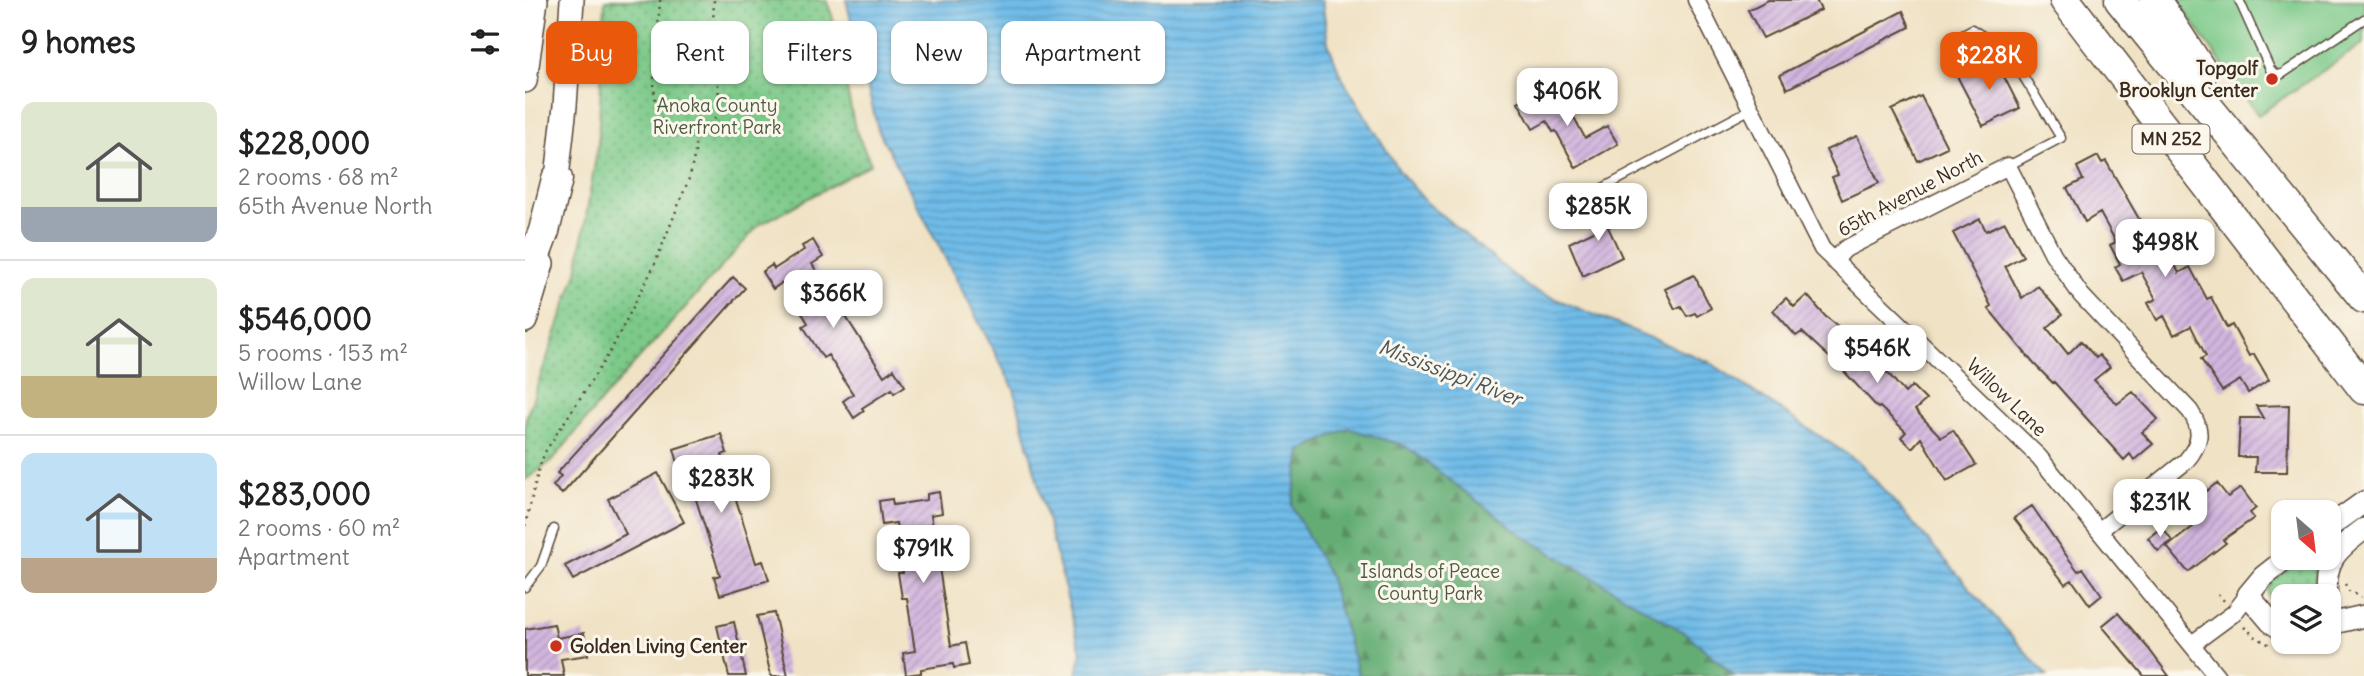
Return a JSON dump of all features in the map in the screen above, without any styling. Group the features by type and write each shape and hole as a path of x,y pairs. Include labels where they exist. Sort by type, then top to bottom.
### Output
{"highway":[{"name":"MN 252","path":"2064,0 2364,389"},
{"path":"2120,0 2364,298"},
{"path":"2155,0 2308,229"},
{"path":"525,282 544,231 557,179"}],"main road":[{"path":"525,81 536,0"},
{"path":"525,321 548,240 557,179 572,0"}],"street":[{"name":"Willow Lane","path":"1699,1 1816,240 1834,261 2039,457 2217,676"},
{"name":"65th Avenue North","path":"1834,261 1845,249 2008,166"},
{"path":"2008,166 2066,275 2081,295 2199,423 2200,438 2196,450 2186,461 2100,530"},
{"path":"2341,518 2364,502"},
{"path":"2326,584 2325,577 2331,560 2347,542 2364,529"},
{"path":"2192,643 2234,613 2272,570"},
{"path":"2248,595 2271,622"},
{"path":"2341,617 2364,616"}],"lane":[{"path":"2239,0 2270,69 2276,75 2282,74 2364,19"},
{"path":"1963,34 1972,29 2009,53 2061,138 2008,166"},
{"path":"1571,205 1751,108"},
{"path":"525,587 541,566 554,528"}],"path":[{"path":"660,0 655,102 660,117 669,127 695,139"},
{"path":"695,139 711,127 720,110 713,24 714,0"},
{"path":"525,526 545,452 610,352 654,266 689,176 695,139"},
{"path":"2344,576 2349,591 2364,598"}],"green space":[{"name":"Anoka County Riverfront Park","path":"605,0 826,0 833,21 763,21 763,84 846,84 855,129 871,164 759,225 602,400 553,460 525,480 525,421 577,272 598,144 601,84 637,84 637,21 604,21"},
{"name":"Topgolf Brooklyn Center","path":"2177,0 2364,0 2364,43 2258,115"},
{"name":"Islands of Peace County Park","path":"1348,428 1405,446 1522,535 1687,634 1735,676 1359,676 1329,576 1292,506 1301,451"},
{"path":"2283,570 2317,570 2315,584 2271,584 2271,601 2268,588 2279,573"}],"water":[{"name":"Mississippi River","path":"846,0 1322,0 1328,43 1341,76 1400,172 1426,202 1529,288 1709,362 1860,463 2047,676 1735,676 1687,634 1522,535 1405,446 1348,428 1301,451 1292,506 1329,576 1359,676 1077,676 1081,652 1014,389 878,130 867,84 877,84 877,21 851,21"}],"building":[{"path":"1768,0 1816,0 1821,10 1763,38 1748,10"},
{"path":"1903,11 1910,27 1787,89 1780,75"},
{"path":"1994,57 2020,108 1983,126 1957,76"},
{"path":"1542,89 1545,96 1551,94 1560,111 1568,106 1585,138 1607,126 1618,144 1576,168 1556,131 1553,132 1547,121 1533,129 1518,102"},
{"path":"1921,96 1947,147 1918,161 1892,110"},
{"path":"1857,136 1879,183 1842,200 1832,177 1838,175 1826,150"},
{"path":"2098,156 2102,163 2106,161 2155,247 2159,245 2163,252 2167,250 2179,273 2190,267 2207,299 2211,297 2227,328 2232,325 2249,356 2254,354 2269,380 2248,393 2240,380 2222,391 2201,359 2206,356 2191,326 2174,335 2164,316 2157,320 2148,303 2156,299 2141,272 2123,281 2115,267 2120,264 2110,245 2116,242 2100,213 2085,222 2067,188 2083,180 2077,167"},
{"path":"1612,204 1622,221 1608,227 1622,257 1583,276 1569,243 1600,228 1593,213"},
{"path":"1980,219 1986,231 2005,222 2023,256 2005,266 2022,298 2038,286 2062,315 2047,328 2068,354 2081,341 2096,358 2099,355 2110,367 2094,380 2117,404 2133,392 2158,419 2142,432 2153,444 2134,460 2130,454 2124,460 2054,382 2034,364 1988,308 1991,306 1953,233"},
{"path":"813,240 823,257 812,264 884,376 894,369 905,386 894,393 892,389 862,408 864,411 854,418 843,401 853,394 828,355 823,358 803,326 808,323 783,282 773,289 762,272 772,265 774,269 804,250 802,246"},
{"path":"1694,275 1711,308 1697,316 1695,313 1687,316 1681,306 1675,309 1665,289"},
{"path":"733,277 745,288 562,494 553,486 561,476 557,473"},
{"path":"1807,295 1825,316 1839,327 1837,329 1887,372 1905,393 1912,386 1926,400 1915,410 1941,437 1953,430 1976,465 1947,481 1921,438 1912,448 1901,437 1906,432 1878,408 1840,367 1802,332 1796,336 1773,310 1786,298 1794,307"},
{"path":"2289,405 2287,472 2255,472 2256,457 2238,457 2240,418 2263,418 2256,406"},
{"path":"721,434 727,453 722,455 756,563 763,561 769,580 720,595 714,577 720,575 686,468 680,470 674,449"},
{"path":"658,473 684,522 573,580 565,566 626,534 608,499"},
{"path":"2217,483 2228,497 2241,488 2256,508 2250,513 2254,518 2223,540 2226,543 2188,572 2167,547 2199,522 2188,505"},
{"path":"939,492 942,513 931,515 951,646 965,643 969,665 954,668 953,664 921,669 921,673 906,675 903,653 915,651 907,598 902,598 898,573 903,573 896,523 882,525 879,501 892,499 893,505 927,500 927,494"},
{"path":"2032,506 2078,571 2083,568 2102,595 2090,605 2072,580 2065,584 2014,518"},
{"path":"2162,527 2172,541 2158,551 2148,538"},
{"path":"774,613 788,676 771,676 757,616"},
{"path":"2118,613 2169,676 2144,676 2102,626"},
{"path":"734,622 746,676 729,676 717,626"},
{"name":"Golden Living Center","path":"554,624 557,638 584,633 588,655 561,659 564,676 525,676 525,629"}],"place":[{"name":"Topgolf Brooklyn Center","path":"2272,79"},
{"name":"Golden Living Center","path":"556,646"}]}
